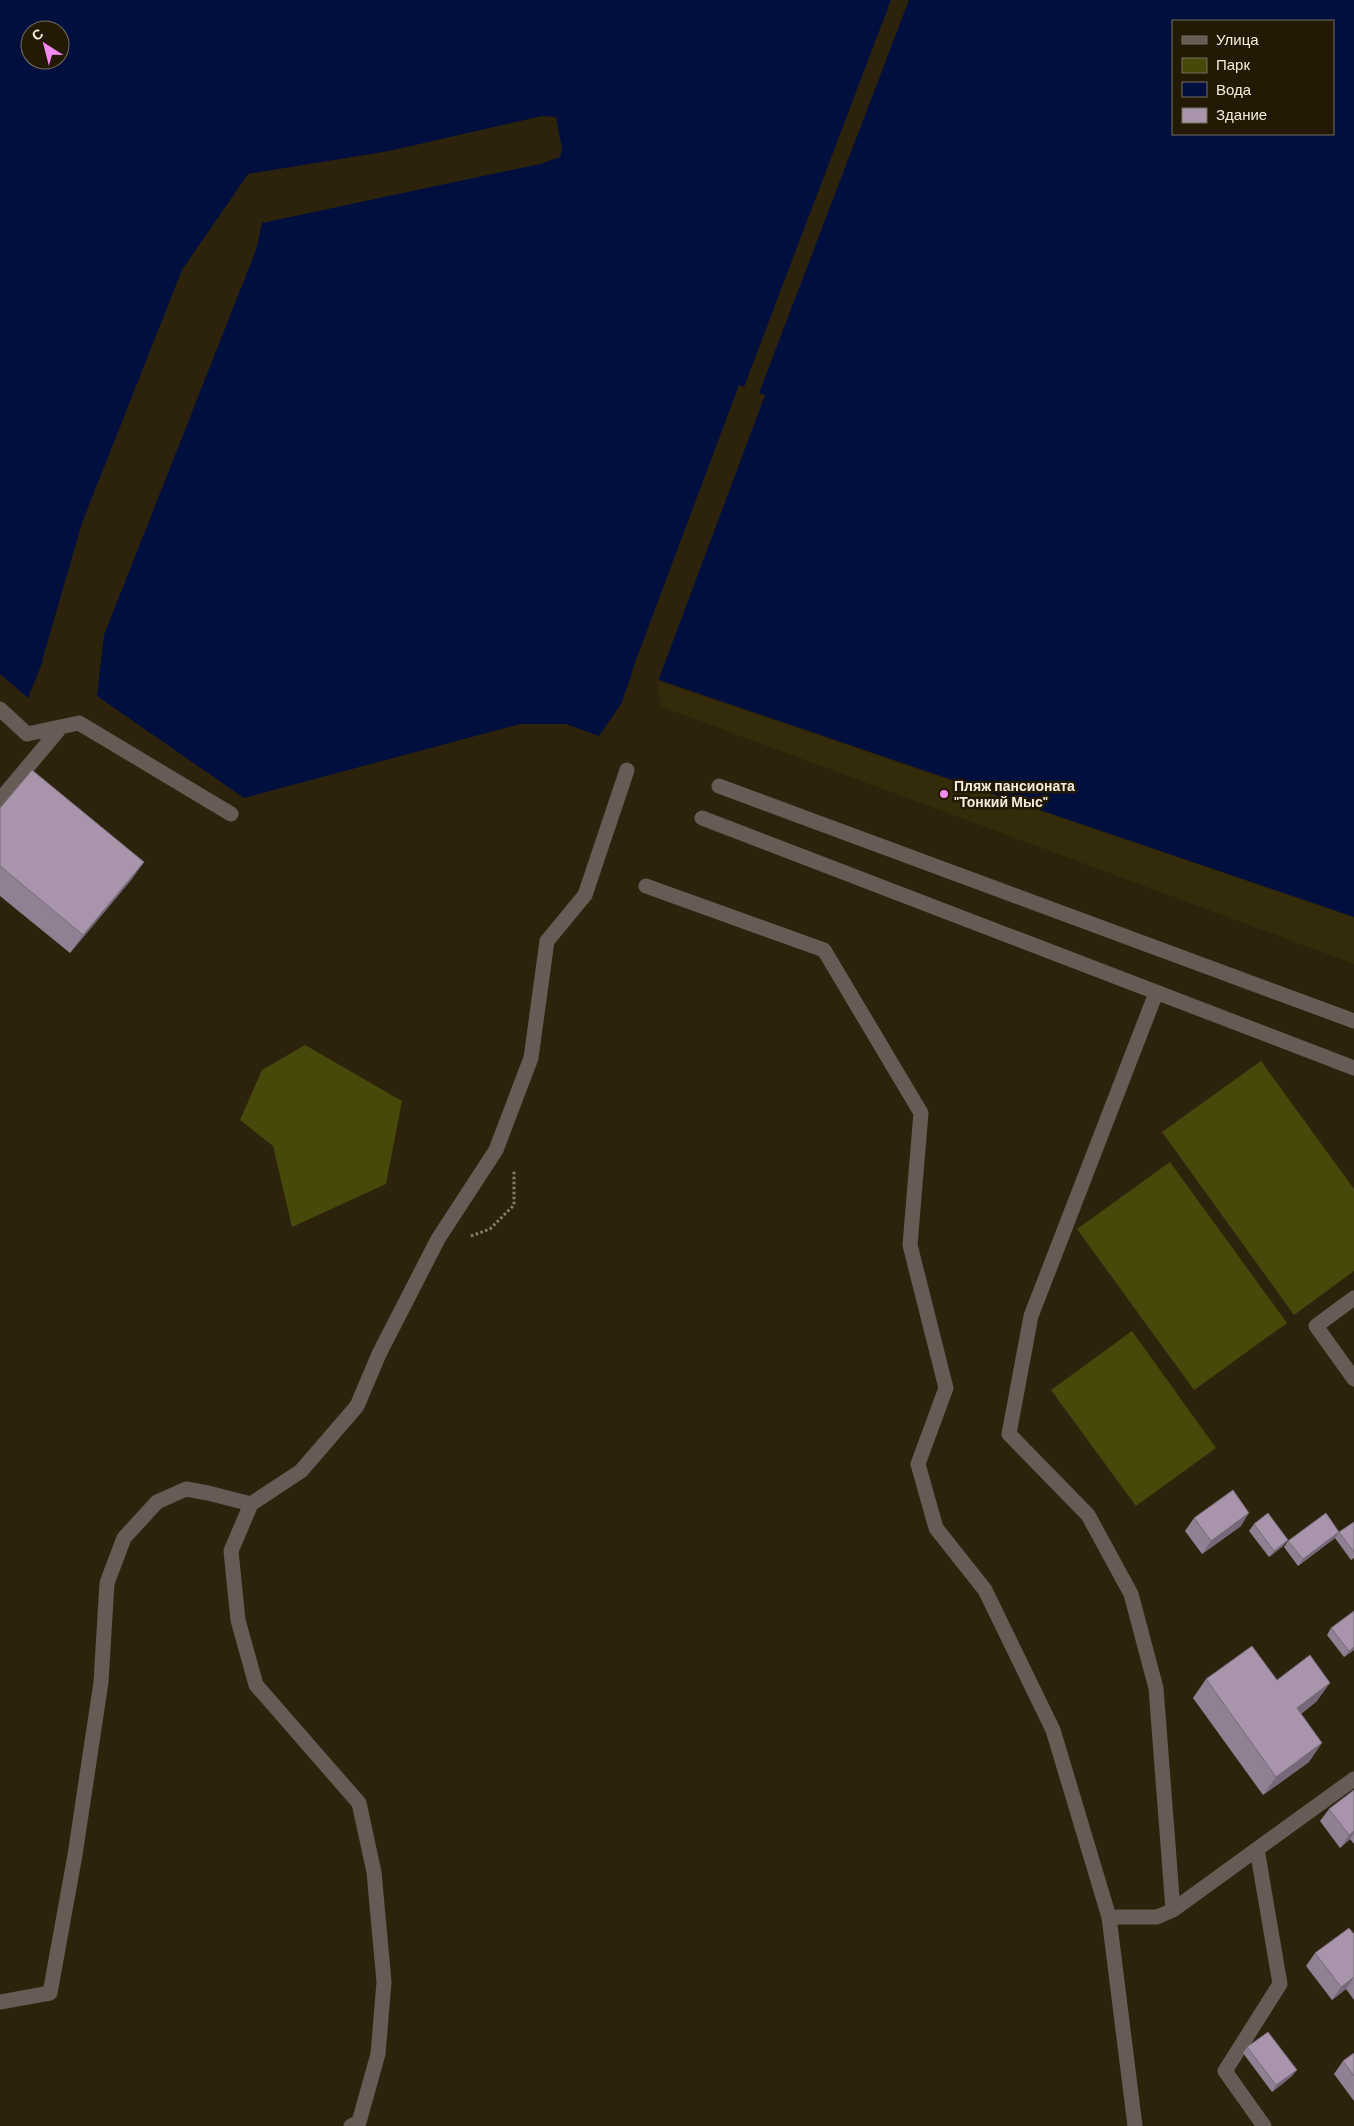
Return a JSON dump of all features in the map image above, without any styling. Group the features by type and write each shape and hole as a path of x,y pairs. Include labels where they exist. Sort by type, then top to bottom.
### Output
{"lane":[{"path":"0,709 28,734 79,723 231,814"},
{"path":"0,800 61,727"},
{"path":"358,2125 378,2054 384,1982 374,1872 359,1803 256,1685 238,1620 230,1551 252,1504 301,1471 357,1406 379,1354 438,1239 496,1150 531,1058 547,941 585,895 627,770"},
{"path":"719,786 1354,1021"},
{"path":"702,818 1354,1068"},
{"path":"646,886 824,950 921,1113 910,1244 946,1388 918,1464 936,1528 985,1590 1053,1730 1109,1917 1135,2126"},
{"path":"1156,993 1030,1316 1009,1434 1088,1515 1131,1594 1156,1688 1173,1910"},
{"path":"1354,1298 1316,1326 1354,1379"},
{"path":"0,2002 50,1993 75,1855 101,1682 107,1583 124,1538 157,1502 186,1490 208,1493 252,1504"},
{"path":"1109,1917 1158,1917 1173,1910 1354,1779"},
{"path":"1257,1849 1280,1984 1225,2071 1264,2126"}],"green space":[{"path":"305,1045 402,1101 386,1184 292,1227 273,1146 240,1120 262,1070"},
{"path":"1261,1061 1354,1189 1354,1271 1294,1315 1162,1132"},
{"path":"1170,1162 1287,1323 1194,1390 1077,1229"},
{"path":"1132,1331 1216,1448 1136,1506 1051,1390"}],"sand":[{"name":"Пляж пансионата \"Тонкий Мыс\"","path":"658,681 1354,917 1354,964 660,706"}],"water":[{"path":"0,0 1354,0 1354,917 633,671 621,704 599,736 566,724 520,724 244,798 43,661 28,698 0,674"}],"pier":[{"path":"891,0 909,0 759,393 765,395 658,681 632,671 739,385 744,387"},
{"path":"542,116 556,117 562,149 560,157 540,164 262,223 256,250 104,635 97,696 42,661 82,523 182,270 248,174 389,151"}],"building":[{"path":"32,770 144,862 83,935 0,866 0,808"},
{"path":"1233,1490 1249,1513 1211,1541 1194,1518"},
{"path":"1268,1513 1288,1540 1274,1551 1254,1524"},
{"path":"1326,1513 1339,1532 1303,1559 1288,1541"},
{"path":"1354,1522 1354,1552 1339,1532"},
{"path":"1354,1611 1354,1647 1349,1651 1331,1628"},
{"path":"1252,1646 1277,1680 1310,1655 1330,1683 1297,1708 1322,1743 1276,1777 1206,1679"},
{"path":"1354,1790 1354,1831 1349,1835 1329,1809"},
{"path":"1349,1928 1354,1934 1354,1977 1341,1987 1315,1953"},
{"path":"1268,2032 1297,2070 1276,2085 1247,2047"},
{"path":"1354,2053 1354,2076 1343,2061"}],"place":[{"name":"Пляж пансионата \"Тонкий Мыс\"","path":"944,794"}]}
